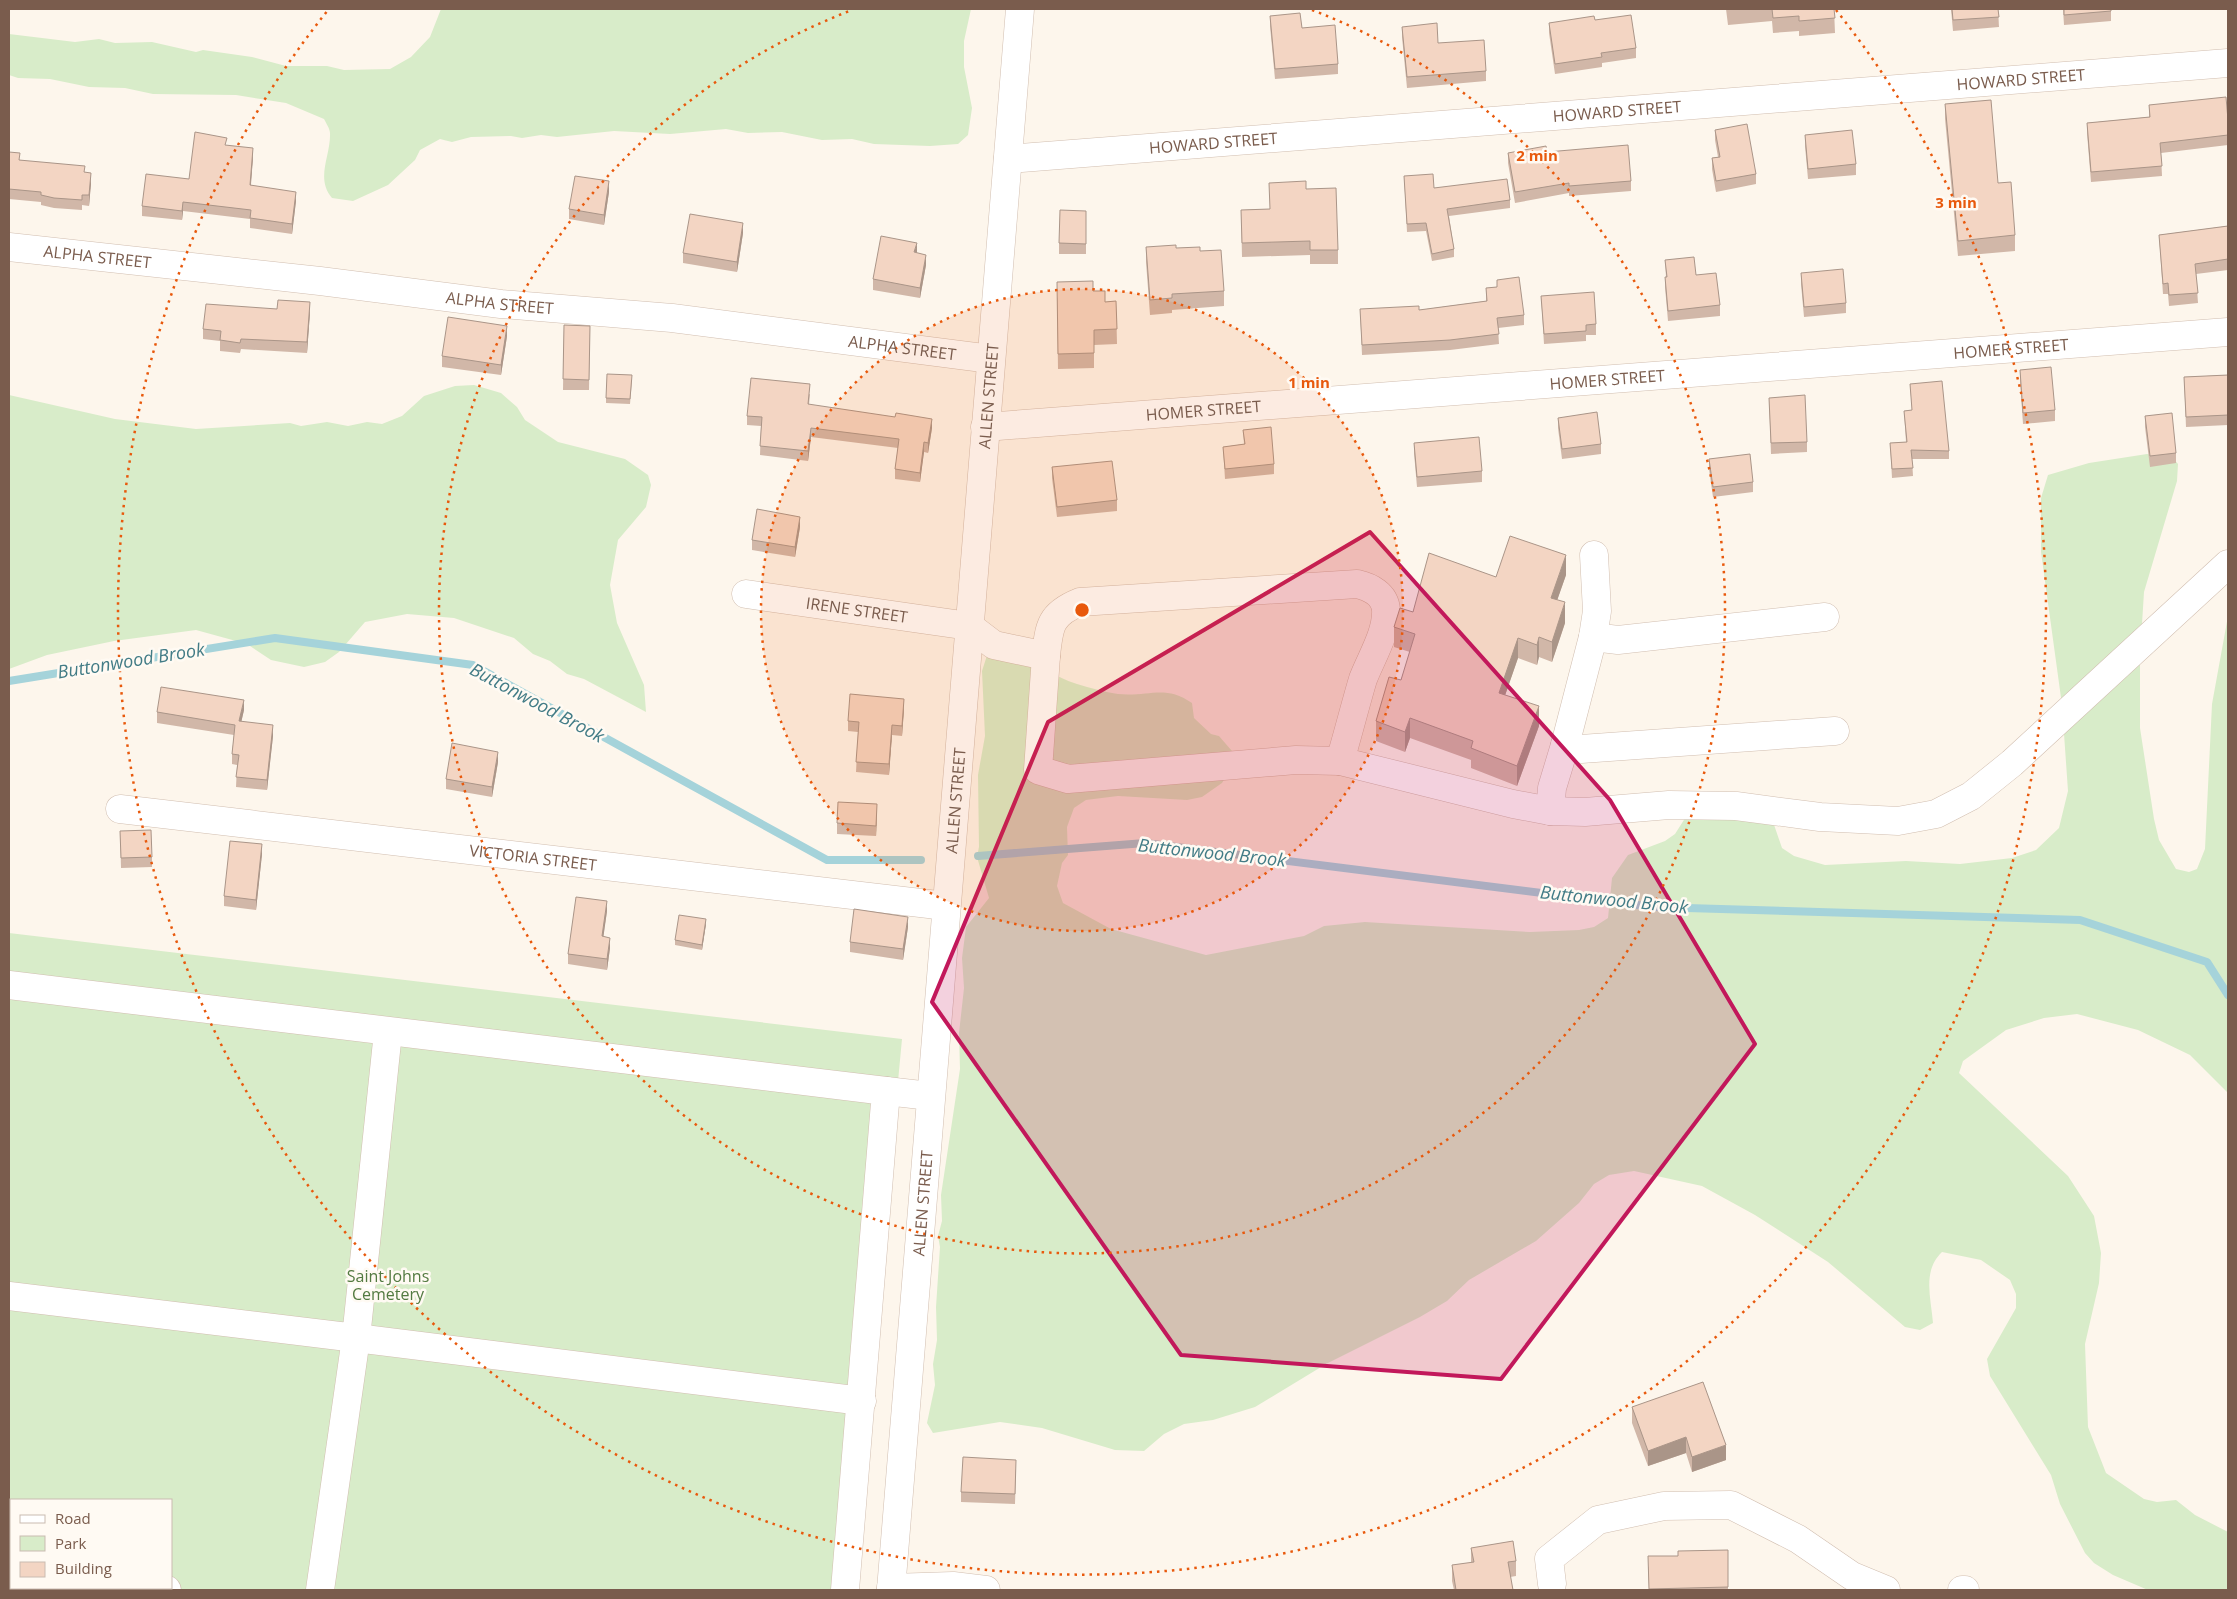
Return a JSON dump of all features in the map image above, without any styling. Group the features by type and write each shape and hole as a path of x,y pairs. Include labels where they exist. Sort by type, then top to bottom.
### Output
{"street":[{"name":"ALLEN STREET","path":"891,1589 984,427 1020,9"},
{"name":"HOWARD STREET","path":"1008,159 2228,64"},
{"name":"ALPHA STREET","path":"9,247 500,304 672,318 991,359"},
{"name":"HOMER STREET","path":"984,427 2228,332"},
{"path":"1550,811 1552,788 1593,637 1597,611 1594,556"},
{"path":"1340,761 1364,679 1383,628 1386,609 1380,596 1370,587 1357,584 1080,602 1065,608 1048,628 1038,770 1068,779 1296,760 1340,761 1512,804 1550,811 1585,812 1669,805 1736,806 1820,817 1898,821 1936,814 1971,796 2012,763 2228,564"},
{"name":"IRENE STREET","path":"746,594 969,626"},
{"path":"1593,637 1618,640 1825,617"},
{"path":"969,626 994,645 1046,656"},
{"path":"1565,745 1581,749 1835,731"},
{"name":"VICTORIA STREET","path":"120,809 946,906"},
{"path":"9,985 930,1096"},
{"path":"320,1590 356,1338 388,1032"},
{"path":"845,1590 886,1091"},
{"path":"9,1296 862,1401"},
{"path":"1552,1584 1550,1559 1598,1520 1664,1506 1731,1505 1798,1539 1852,1576 1886,1590"},
{"path":"891,1589 953,1586 986,1590"}],"highlighted area":[{"path":"1370,532 1610,800 1755,1044 1501,1379 1181,1355 932,1002 1048,722"}],"green space":[{"path":"441,9 971,9 964,41 964,67 972,108 968,135 958,144 930,146 874,144 852,139 822,140 782,132 748,133 726,129 670,134 614,131 557,137 541,135 522,138 511,136 471,137 452,142 440,139 420,150 415,160 388,185 353,201 332,198 327,190 324,175 330,133 324,119 286,103 236,95 153,94 125,88 89,87 50,79 18,78 9,75 9,34 75,42 99,39 115,43 152,42 196,52 203,50 252,57 286,66 327,66 344,70 390,69 411,57 430,37"},
{"path":"474,385 501,393 517,407 525,420 558,442 625,459 648,475 651,485 646,507 618,540 610,585 617,623 644,685 646,712 584,679 567,674 550,661 533,654 514,638 454,618 407,614 365,622 339,652 325,662 304,667 271,660 247,644 196,630 114,641 47,655 9,669 9,395 115,419 196,429 290,423 301,426 327,422 348,426 367,422 382,424 402,416 424,396 455,386"},
{"path":"2147,454 2173,458 2178,464 2177,481 2144,592 2140,656 2140,728 2159,840 2176,869 2189,872 2197,869 2205,849 2212,704 2228,616 2228,1093 2190,1055 2138,1030 2077,1014 2044,1018 2006,1030 1963,1061 1959,1073 2068,1176 2094,1216 2101,1253 2099,1283 2085,1344 2088,1427 2106,1473 2144,1499 2157,1502 2176,1500 2195,1515 2228,1532 2228,1590 2148,1590 2113,1575 2094,1563 2085,1553 2060,1504 2051,1475 1990,1376 1987,1359 2016,1308 2016,1294 2010,1280 1981,1260 1942,1252 1936,1259 1930,1276 1929,1285 1933,1323 1920,1330 1905,1327 1828,1262 1755,1215 1702,1186 1634,1171 1609,1175 1594,1184 1579,1203 1536,1241 1469,1280 1447,1301 1420,1317 1326,1364 1255,1407 1213,1420 1184,1424 1164,1434 1144,1451 1115,1450 1042,1428 1000,1422 933,1433 927,1423 935,1385 933,1364 937,1340 936,1307 940,1247 938,1236 942,1221 941,1195 960,1069 959,1033 964,988 962,958 966,927 989,898 977,857 979,847 978,775 985,736 982,671 993,637 1044,669 1077,684 1118,694 1156,692 1182,697 1192,703 1194,718 1211,734 1219,736 1232,751 1229,771 1222,783 1202,797 1187,800 1118,796 1086,800 1074,808 1067,827 1068,855 1062,863 1057,886 1063,903 1111,929 1206,955 1304,936 1324,926 1365,922 1530,932 1579,930 1594,927 1608,918 1612,878 1628,855 1665,841 1675,834 1689,812 1771,816 1782,848 1794,856 1825,865 1906,861 1960,864 2012,858 2036,850 2059,828 2068,791 2062,705 2041,552 2041,498 2048,475 2089,463"},
{"name":"Saint Johns Cemetery","path":"9,933 902,1039 850,1590 9,1590"}],"building":[{"path":"1772,9 1834,9 1835,18 1799,21 1799,16 1773,18"},
{"path":"1952,9 1998,9 1999,17 1953,20"},
{"path":"2064,9 2111,9 2111,11 2064,15"},
{"path":"1300,13 1302,28 1335,25 1338,64 1275,69 1270,16"},
{"path":"1631,15 1636,48 1601,53 1602,57 1555,64 1549,23 1594,16 1595,20"},
{"path":"1437,23 1438,43 1484,40 1486,71 1407,77 1402,27"},
{"path":"2226,97 2228,135 2160,143 2162,166 2091,172 2087,123 2150,117 2149,105"},
{"path":"1991,100 1998,183 2011,182 2015,235 1958,241 1945,104"},
{"path":"1747,124 1756,174 1716,181 1712,158 1720,157 1715,130"},
{"path":"1852,130 1856,164 1808,169 1805,135"},
{"path":"195,132 227,138 225,145 253,148 250,185 296,192 292,224 250,218 251,210 183,202 182,211 142,206 146,174 189,179"},
{"path":"1628,145 1631,181 1569,186 1569,183 1515,192 1508,153 1546,146 1547,152"},
{"path":"9,152 20,153 19,160 85,166 84,172 91,173 89,195 82,195 82,200 54,198 41,195 41,192 9,189"},
{"path":"1433,174 1434,188 1507,179 1510,200 1447,209 1454,249 1432,254 1426,223 1407,224 1404,176"},
{"path":"575,176 609,181 604,215 569,209"},
{"path":"1306,181 1306,189 1336,188 1338,250 1310,250 1310,241 1242,243 1241,210 1270,209 1269,183"},
{"path":"1060,210 1086,211 1086,244 1059,243"},
{"path":"690,214 743,223 737,262 683,253"},
{"path":"2228,226 2228,259 2195,264 2198,293 2169,295 2168,283 2163,284 2159,235"},
{"path":"881,236 917,243 914,252 926,255 920,288 873,279"},
{"path":"1176,245 1176,248 1200,247 1200,251 1221,250 1224,291 1172,294 1172,298 1150,300 1146,247"},
{"path":"1694,257 1696,275 1716,273 1720,305 1668,311 1665,260"},
{"path":"1843,269 1846,303 1804,307 1801,273"},
{"path":"1519,277 1524,315 1497,318 1499,334 1450,340 1362,345 1360,309 1419,306 1419,310 1487,301 1486,288 1497,287 1497,280"},
{"path":"1093,281 1093,291 1105,291 1105,302 1116,301 1117,329 1094,330 1094,353 1058,354 1057,282"},
{"path":"1594,292 1596,324 1586,325 1586,331 1544,334 1541,296"},
{"path":"278,300 310,302 307,342 241,339 240,343 220,340 221,331 203,329 206,304 277,309"},
{"path":"448,317 507,326 501,365 442,356"},
{"path":"564,325 590,326 589,380 563,379"},
{"path":"2051,367 2055,410 2023,413 2020,370"},
{"path":"607,374 632,375 630,399 606,398"},
{"path":"2228,375 2228,415 2186,417 2184,377"},
{"path":"751,378 810,384 808,404 895,417 896,413 932,419 928,443 924,442 920,473 895,469 899,439 811,428 808,451 760,446 762,417 747,416"},
{"path":"1942,381 1949,451 1911,450 1913,468 1892,469 1890,443 1907,442 1904,411 1912,410 1910,384"},
{"path":"1805,395 1807,442 1771,443 1769,398"},
{"path":"1597,412 1601,444 1562,449 1558,418"},
{"path":"2172,413 2176,453 2150,456 2145,416"},
{"path":"1271,427 1274,464 1225,469 1223,447 1245,444 1243,430"},
{"path":"1479,437 1482,471 1417,477 1414,443"},
{"path":"1750,454 1753,482 1713,487 1709,459"},
{"path":"1112,461 1117,500 1057,507 1052,467"},
{"path":"757,509 800,517 795,547 752,540"},
{"path":"1510,536 1566,555 1551,598 1565,602 1552,642 1539,637 1537,645 1518,638 1499,693 1539,706 1517,766 1471,748 1473,741 1410,718 1405,732 1376,721 1389,677 1401,680 1415,634 1394,627 1400,608 1413,612 1429,553 1496,577"},
{"path":"161,687 244,700 239,721 273,725 267,780 236,777 239,755 232,754 235,725 157,712"},
{"path":"850,694 904,699 902,726 892,725 889,764 856,762 859,722 848,721"},
{"path":"452,743 498,752 492,787 446,779"},
{"path":"838,802 877,804 876,826 837,823"},
{"path":"151,830 152,857 121,858 120,831"},
{"path":"230,841 262,844 256,900 224,896"},
{"path":"576,897 607,901 602,936 610,938 607,959 568,954"},
{"path":"854,909 908,917 903,949 850,942"},
{"path":"679,915 706,919 702,945 675,940"},
{"path":"1703,1382 1726,1445 1692,1457 1686,1437 1648,1451 1632,1407"},
{"path":"963,1457 1016,1460 1015,1494 961,1492"},
{"path":"1513,1541 1516,1561 1508,1562 1513,1590 1456,1590 1452,1565 1474,1562 1471,1548"},
{"path":"1728,1550 1728,1587 1649,1589 1648,1556 1678,1556 1678,1551"}],"waterway":[{"name":"Buttonwood Brook","path":"9,681 275,638 473,665 827,860 921,860"},
{"name":"Buttonwood Brook","path":"978,856 1145,843 1653,907 2080,920 2207,962 2228,995"}]}
